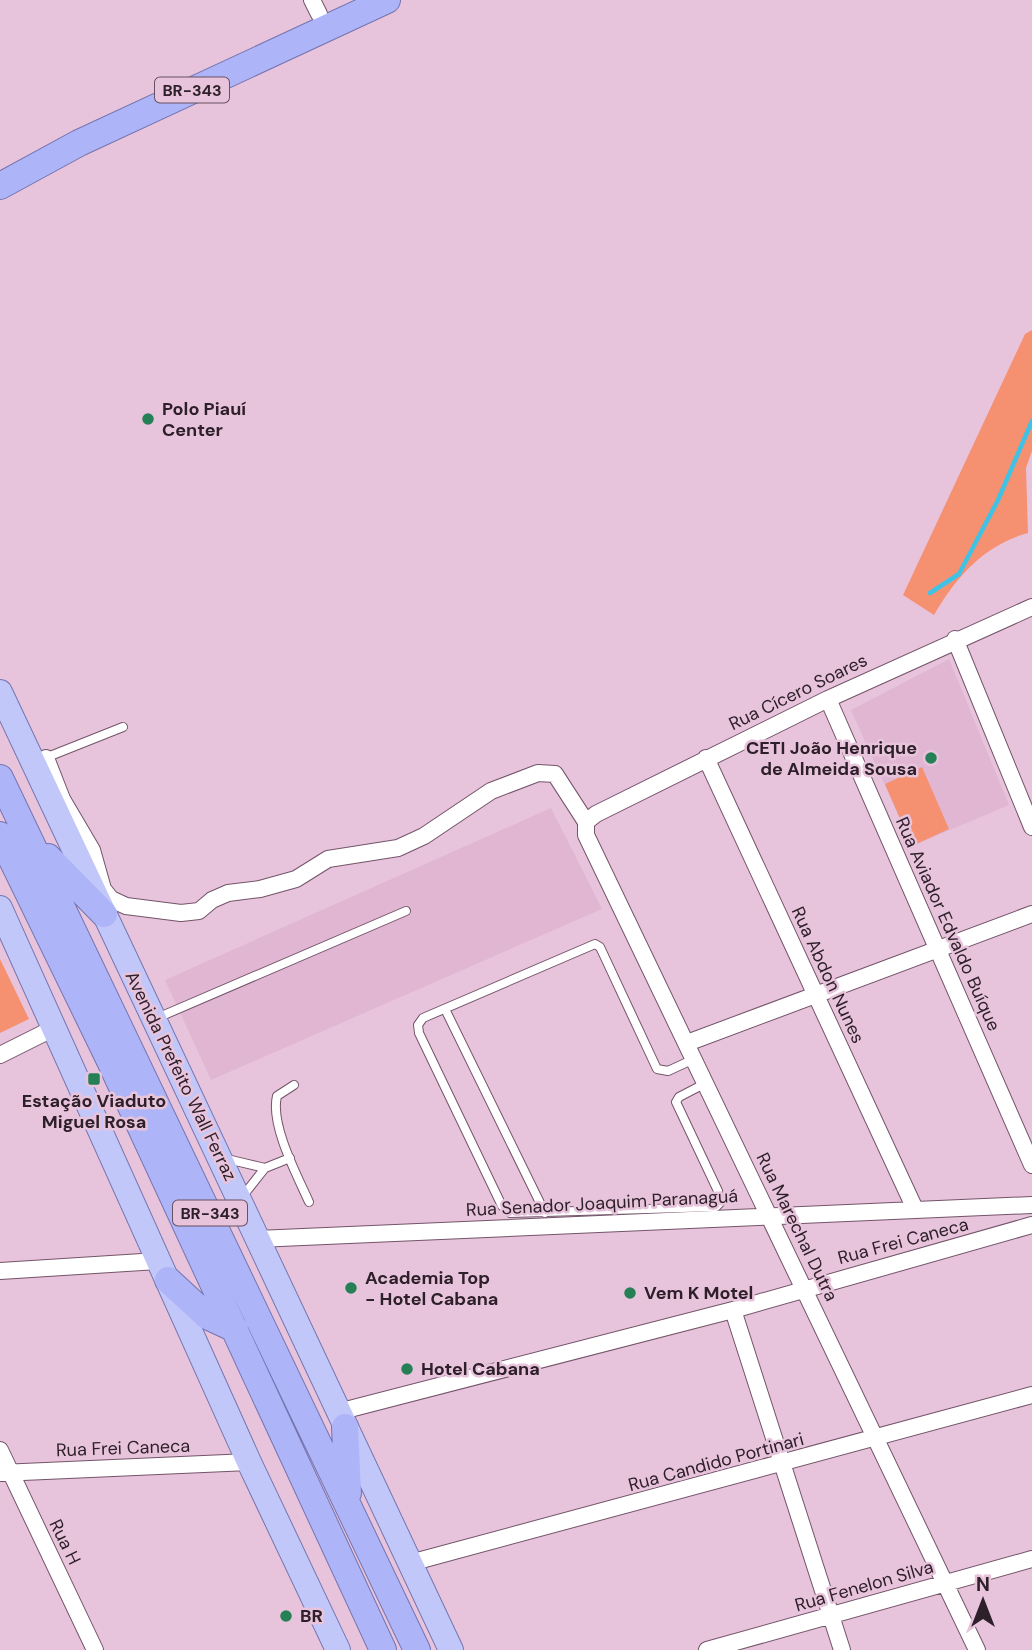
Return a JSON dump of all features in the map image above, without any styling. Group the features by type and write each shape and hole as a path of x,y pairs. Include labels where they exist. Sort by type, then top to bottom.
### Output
{"highway":[{"name":"BR-343","path":"6,177 315,7 348,0"},
{"name":"BR-343","path":"6,177 387,0"},
{"name":"Avenida Prefeito Wall Ferraz","path":"0,778 32,840 417,1650"},
{"path":"0,835 235,1329 383,1650"},
{"path":"32,840 100,898"},
{"path":"163,1271 206,1317 235,1329"},
{"path":"342,1419 349,1506"}],"main road":[{"path":"0,201 6,177"},
{"name":"Avenida Prefeito Wall Ferraz","path":"0,692 39,760 154,1019 451,1650"},
{"path":"0,908 52,1029 249,1462 338,1650"}],"street":[{"name":"Rua Cícero Soares","path":"586,822 706,758 828,699 955,639 1032,607"},
{"path":"955,639 1032,827"},
{"name":"Rua Aviador Edvaldo Buíque","path":"828,699 1032,1165"},
{"name":"Rua Abdon Nunes","path":"706,758 915,1209"},
{"name":"Rua Marechal Dutra","path":"100,898 111,899 126,906 181,913 199,911 212,900 228,893 260,889 296,879 328,859 398,848 424,836 491,791 538,773 555,774 564,784 575,809 586,822 586,835 977,1650"},
{"path":"687,1043 1032,914"},
{"path":"0,1055 52,1029"},
{"name":"Rua Senador Joaquim Paranaguá","path":"257,1239 1032,1205"},
{"name":"Rua Frei Caneca","path":"342,1419 1032,1225"},
{"path":"0,1270 163,1271"},
{"path":"733,1310 842,1650"},
{"name":"Rua Candido Portinari","path":"410,1563 781,1465 1032,1395"},
{"name":"Rua H","path":"0,1450 5,1473 95,1650"},
{"name":"Rua Frei Caneca","path":"5,1473 249,1462"},
{"name":"Rua Fenelon Silva","path":"707,1650 1032,1559"}],"lane":[{"path":"39,760 123,727"},
{"path":"154,1019 406,911"},
{"path":"694,1059 668,1071 657,1069 600,947 595,944 423,1018 418,1025 419,1033 502,1206 510,1213 716,1207 720,1197 676,1102 679,1097 706,1083"},
{"path":"445,1009 545,1213"},
{"path":"294,1085 277,1096 274,1107 290,1158 309,1202"},
{"path":"220,1158 265,1168"},
{"path":"240,1200 265,1168 290,1158"}],"shaded area":[{"path":"1032,330 1032,451 1026,468 1028,533 1012,538 973,564 952,588 934,615 903,595 1025,334"},
{"name":"CETI João Henrique de Almeida Sousa","path":"949,659 1009,805 912,846 851,710"},
{"path":"922,767 949,829 912,846 885,784"},
{"path":"551,808 602,909 211,1080 165,980"},
{"path":"0,959 29,1019 0,1033"}],"waterway":[{"path":"930,593 959,574 998,500 1032,421"}],"place":[{"name":"Polo Piauí Center","path":"148,419"},
{"name":"CETI João Henrique de Almeida Sousa","path":"931,758"},
{"name":"Estação Viaduto Miguel Rosa","path":"94,1079"},
{"name":"Academia Top - Hotel Cabana","path":"351,1288"},
{"name":"Vem K Motel","path":"630,1293"},
{"name":"Hotel Cabana","path":"407,1369"},
{"name":"BR","path":"286,1616"}]}
